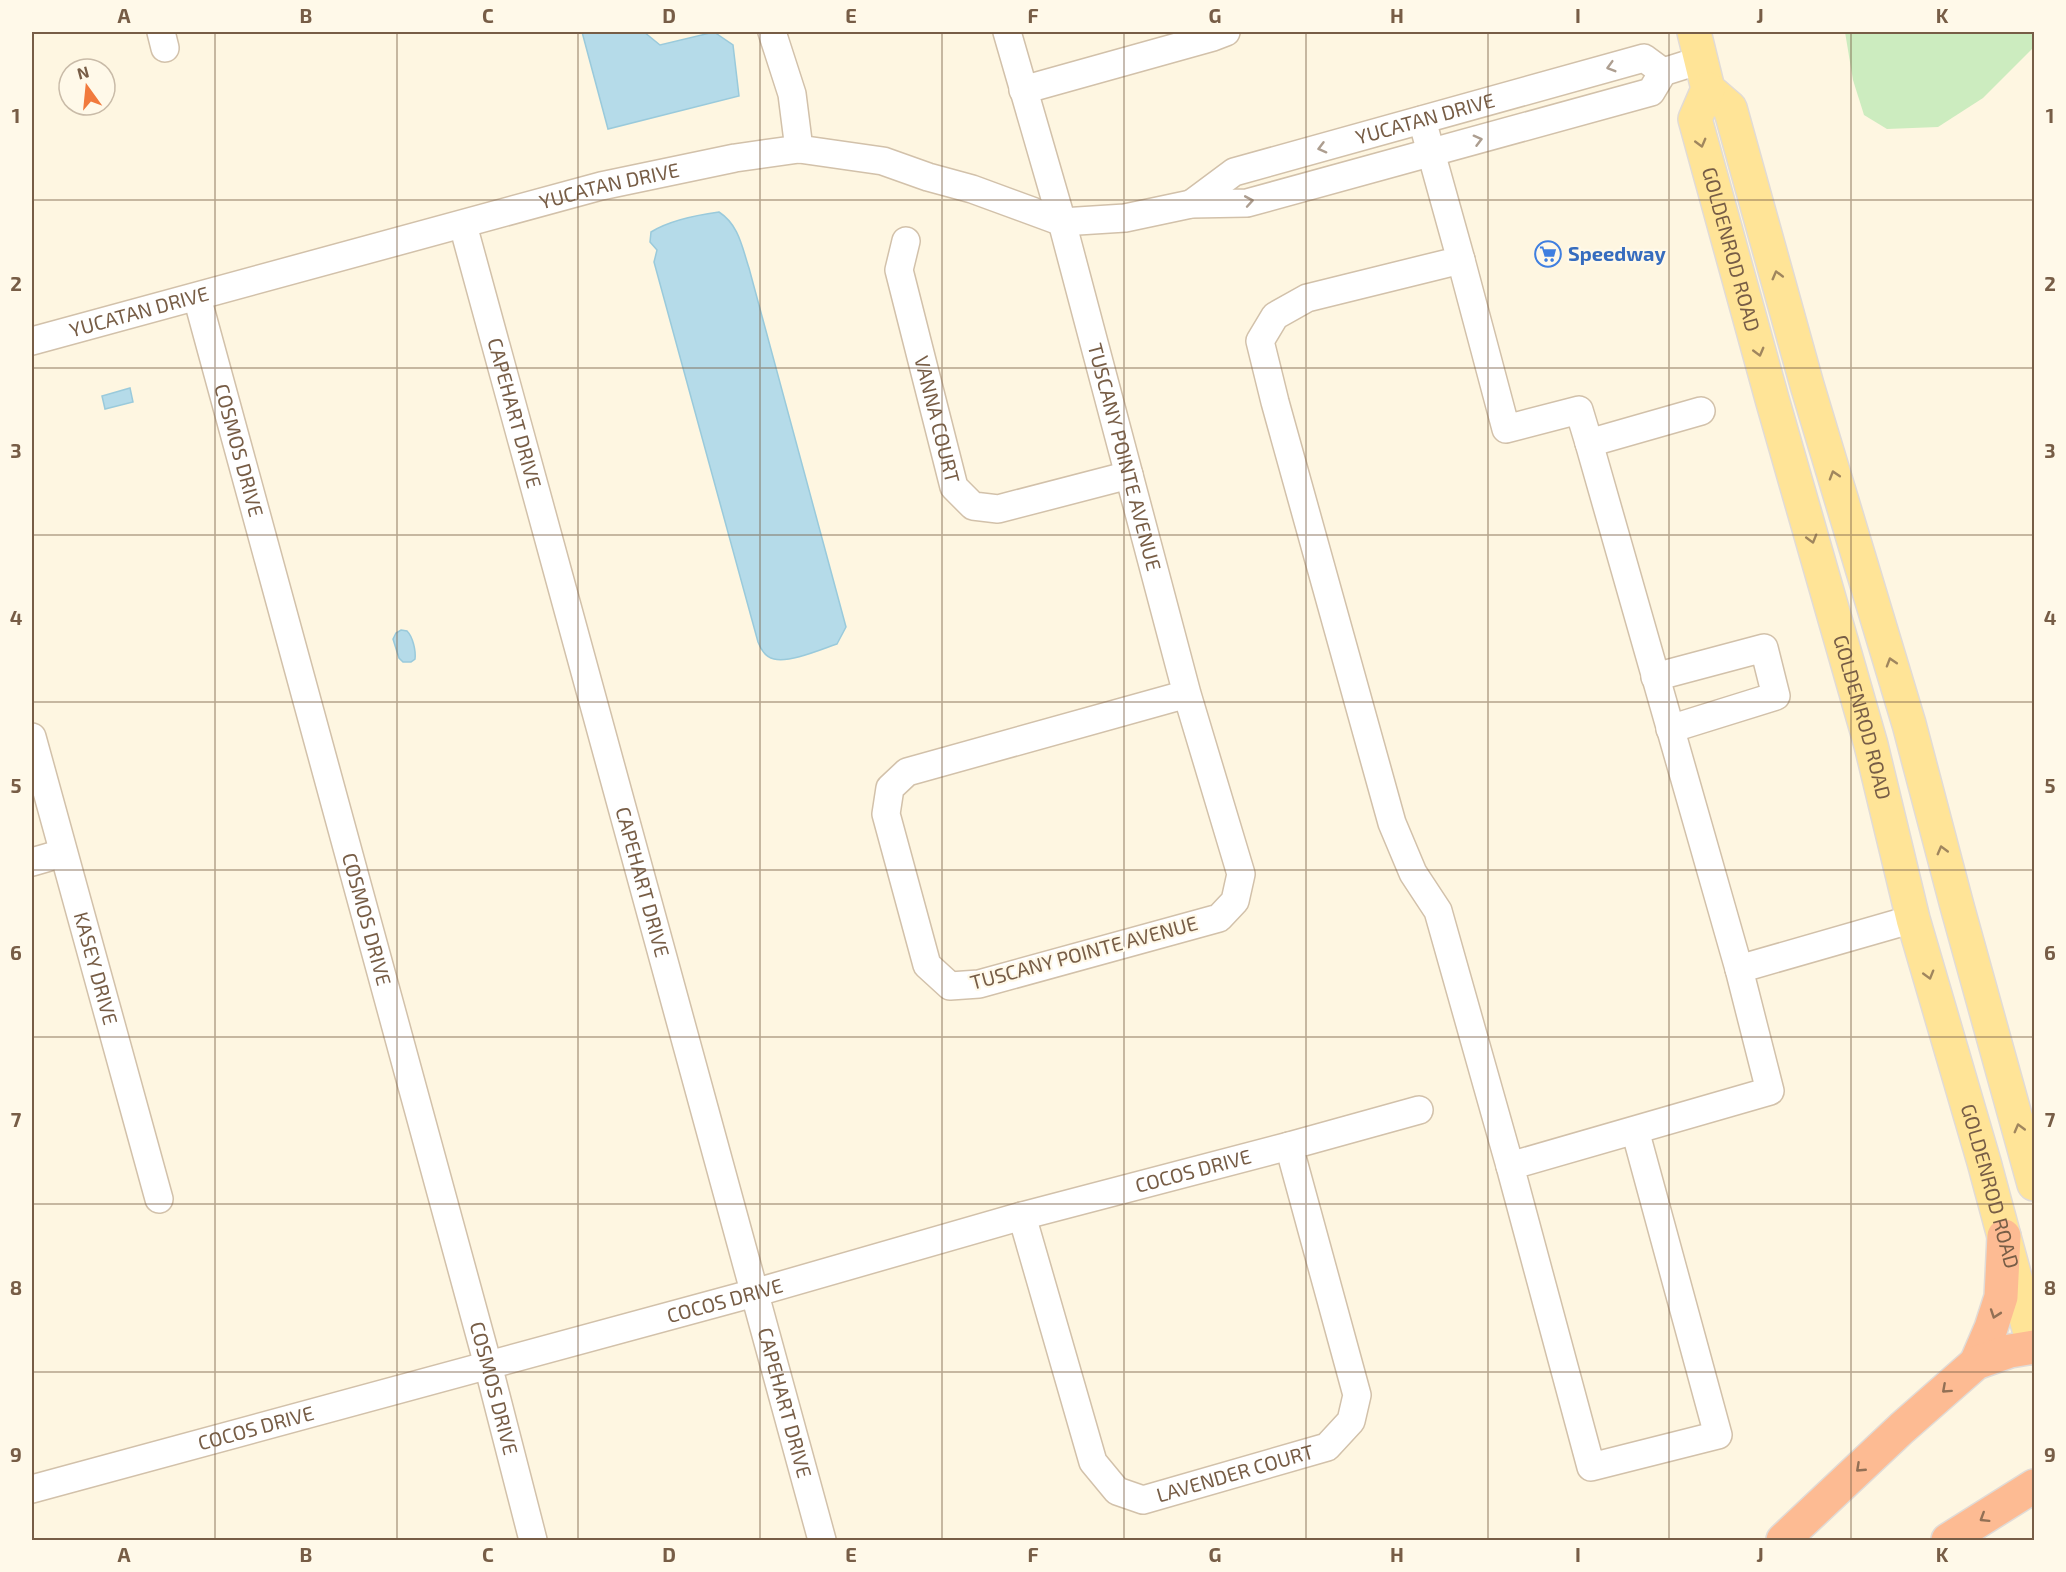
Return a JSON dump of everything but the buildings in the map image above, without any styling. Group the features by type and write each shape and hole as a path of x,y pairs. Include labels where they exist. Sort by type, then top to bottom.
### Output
{"highway":[{"path":"1976,1363 2001,1297 2004,1236"},
{"path":"1783,1540 1902,1428 1976,1363 2010,1351 2034,1347"},
{"path":"1948,1540 2030,1488"}],"main road":[{"name":"GOLDENROD ROAD","path":"1701,60 1695,119 1871,745 1913,919 2034,1347"},
{"name":"GOLDENROD ROAD","path":"1701,60 1731,108 1808,386 1909,724 2034,1184"},
{"path":"1895,839 1913,852 1930,887 1939,898 1957,906"},
{"path":"1913,919 1927,919 1941,929 1976,973"}],"street":[{"path":"772,32 792,94 799,148"},
{"name":"TUSCANY POINTE AVENUE","path":"1006,32 1062,222 1187,694 1240,873 1236,901 1219,918 979,984 950,986 927,965 886,814 890,788 907,772 1187,694"},
{"path":"1023,90 1213,38 1226,32"},
{"name":"YUCATAN DRIVE","path":"32,341 601,186 735,158 799,148 883,161 972,189 1062,222 1125,218 1191,204 1247,202 1651,92 1663,72 1644,58 1234,172 1191,204"},
{"path":"1663,72 1701,60"},
{"path":"1422,120 1506,429 1579,410 1739,969 1770,1091 1510,1166"},
{"name":"CAPEHART DRIVE","path":"463,225 822,1540"},
{"name":"VANNA COURT","path":"906,241 899,270 954,487 974,506 998,509 1129,476"},
{"path":"1461,260 1307,298 1275,316 1260,341 1278,414 1392,823 1413,873 1438,911 1591,1467 1718,1435 1635,1130"},
{"name":"COSMOS DRIVE","path":"197,297 488,1365 533,1540"},
{"path":"1589,443 1701,411"},
{"path":"1655,677 1764,648 1776,696 1670,729"},
{"name":"KASEY DRIVE","path":"32,737 159,1199"},
{"path":"32,862 63,853"},
{"path":"1739,969 1913,919"},
{"name":"COCOS DRIVE","path":"32,1489 754,1293 1022,1216 1419,1110"},
{"name":"LAVENDER COURT","path":"1022,1216 1093,1462 1117,1491 1143,1500 1327,1447 1351,1421 1357,1395 1289,1146"}],"green space":[{"path":"1845,32 2034,32 2034,47 1983,98 1938,127 1887,129 1864,115 1853,80"}],"water":[{"path":"582,32 644,32 660,45 714,32 733,45 739,96 608,129"},
{"path":"719,212 731,223 739,237 749,268 846,627 837,644 788,659 768,657 758,642 654,262 657,250 650,242 651,232 667,224 693,216"},
{"path":"130,388 133,402 105,409 102,396"},
{"path":"401,630 407,631 412,640 415,659 411,662 403,662 399,658 393,639"}],"place":[{"name":"Speedway","path":"1548,254"}]}
